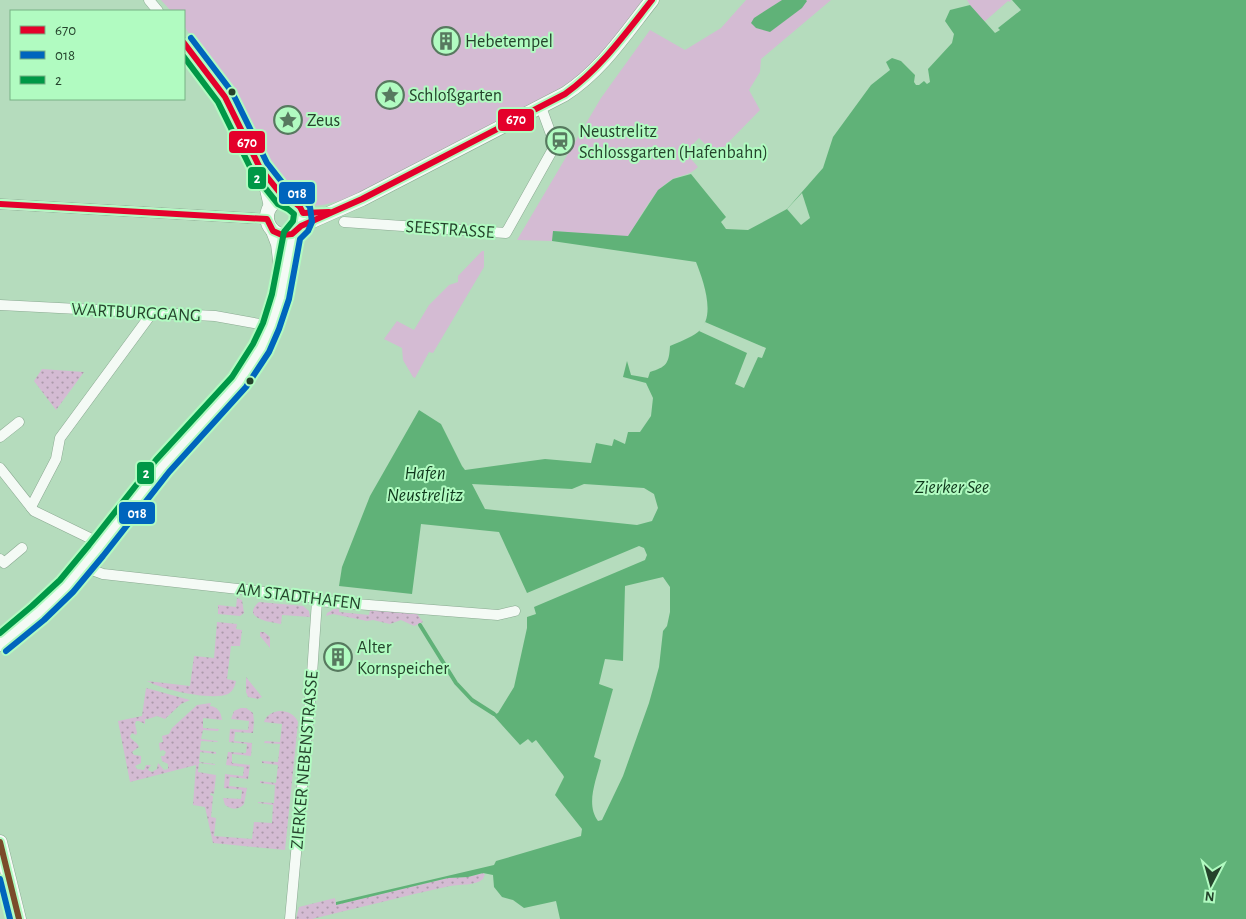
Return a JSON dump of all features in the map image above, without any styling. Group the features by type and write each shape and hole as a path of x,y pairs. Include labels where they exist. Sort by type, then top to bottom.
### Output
{"main road":[{"path":"270,219 282,234 299,224 334,212 565,94 583,82 599,67 652,0"},
{"path":"0,644 54,599 84,567 162,466 239,382 261,348 281,296 299,224 300,207 293,200 284,198 276,201 270,219 281,261 281,296"},
{"path":"0,842 19,919"}],"street":[{"path":"149,0 157,10"},
{"path":"185,44 225,97 260,168 284,198"},
{"name":"SEESTRASSE","path":"344,222 506,233 553,149 552,137 541,107"},
{"path":"0,204 270,219 260,168"},
{"name":"WARTBURGGANG","path":"0,305 215,316 271,326"},
{"path":"31,507 54,464 60,438 152,313"},
{"path":"0,437 19,422"},
{"path":"0,468 34,511 102,544"},
{"path":"0,559 4,563 22,548"},
{"name":"AM STADTHAFEN","path":"84,567 103,574 318,598 317,601 498,615 515,611"},
{"name":"ZIERKER NEBENSTRASSE","path":"290,919 312,689 317,601"}],"shaded area":[{"name":"Schloßgarten","path":"161,0 646,0 591,66 573,80 528,108 346,199 312,206 300,200 266,170 252,132 223,82 185,27 185,10 170,10"},
{"path":"746,0 831,0 761,59 760,72 749,90 760,110 716,155 699,138 685,152 698,167 664,185 647,206 628,237 554,231 552,241 517,240 601,98 650,30 685,50 721,28"},
{"path":"967,0 1011,0 984,22"},
{"path":"484,251 484,267 433,353 429,352 415,378 413,377 403,360 402,348 384,339 397,321 414,330 429,305 449,285 458,282 458,276"},
{"path":"42,369 84,372 56,410 34,381"},
{"path":"237,598 242,600 244,613 240,616 218,614 218,605 236,607"},
{"path":"259,602 303,606 309,611 310,617 282,615 281,624 265,621 255,616 253,612"},
{"path":"334,609 339,609 339,612 369,615 370,610 417,614 423,622 414,626 401,620 390,624 333,614 326,616 327,613"},
{"path":"217,622 237,624 236,629 242,630 240,646 231,646 227,679 236,681 230,693 221,696 200,695 175,691 147,681 190,686 194,656 214,658"},
{"path":"260,632 264,632 270,637 270,648 260,636"},
{"path":"246,677 262,697 258,699 248,697"},
{"path":"146,688 190,700 181,704 165,719 157,716 145,719 145,724 136,721 137,733 136,735 132,733 130,736 139,747 132,752 134,755 141,756 141,763 135,766 137,769 144,770 146,765 151,765 148,770 152,772 157,769 158,763 164,770 168,769 168,764 162,761 161,756 164,756 166,752 160,751 159,743 163,742 162,736 169,734 172,728 197,705 211,703 210,706 215,707 220,712 222,720 203,718 203,728 219,729 218,731 203,730 201,739 218,741 201,741 200,750 216,752 216,754 200,752 199,762 215,765 199,763 198,772 216,775 214,794 211,793 210,795 213,796 211,817 216,818 214,836 252,839 254,822 272,823 273,805 258,802 274,803 275,785 260,783 260,781 276,783 278,765 262,763 262,761 278,762 280,744 264,743 265,741 280,742 282,724 264,722 271,714 281,711 295,717 298,722 285,850 213,843 205,807 193,805 196,765 130,782 118,721 142,716"},
{"path":"246,708 253,713 253,733 235,732 234,741 252,743 251,756 232,754 232,763 250,765 248,779 230,777 229,786 247,788 244,804 238,808 230,808 225,805 223,798 241,799 242,790 224,788 225,774 243,776 244,767 226,765 228,752 246,753 247,744 229,742 230,729 248,730 249,721 231,719 234,711"},
{"path":"485,874 483,879 476,883 450,886 312,919 296,919 299,907 335,898 336,905 448,878 468,877"}],"water":[{"path":"782,0 807,1 802,8 770,32 756,28 751,23 754,18"},
{"name":"Zierker See","path":"1012,0 1246,0 1246,919 560,919 556,901 524,908 513,900 502,897 494,887 493,875 483,873 468,877 448,878 336,905 336,902 494,865 496,861 581,836 582,829 555,795 564,777 563,775 536,740 532,743 528,739 520,745 493,715 498,713 514,687 527,628 527,617 536,614 534,607 645,560 647,555 644,548 639,546 527,593 499,532 421,524 412,594 339,586 342,567 370,496 419,410 441,424 465,470 545,459 591,463 596,443 612,446 614,439 625,444 628,432 640,432 651,416 653,398 646,383 623,377 627,361 631,375 648,378 650,372 666,364 670,346 695,334 704,325 708,308 707,298 696,262 552,241 553,231 628,236 658,190 673,179 691,174 726,217 721,222 726,229 748,230 787,209 823,168 833,137 871,85 890,70 886,62 892,58 901,61 915,75 914,82 916,85 924,81 927,84 930,82 928,69 952,43 954,34 945,21 950,10 970,5 995,33 1000,30 998,28 1021,10","holes":["472,484 572,489 584,484 644,488 654,494 658,508 652,521 637,525 485,509","663,577 670,587 670,612 667,626 663,631 659,667 649,703 623,776 602,820 598,821 592,807 592,799 601,760 594,757 613,689 599,684 605,659 623,661 625,586"]}],"pier":[{"path":"802,193 810,218 801,225 787,209"},
{"path":"705,322 766,348 762,358 758,357 744,388 735,384 747,353 699,331"}],"waterway":[{"path":"420,625 456,683 472,700 494,714"}],"transit line":[{"name":"670","path":"0,204 267,219 273,231 282,235 292,234 301,226 362,199 565,94 601,62 652,0"},
{"name":"018","path":"6,651 44,620 73,592 169,472 246,387 269,352 289,299 300,239 308,231 312,222 310,207 299,194 289,191 267,163 232,92 191,38"},
{"name":"670","path":"185,44 225,97 260,168 284,198 293,201 300,207 303,213 329,212"},
{"name":"2","path":"0,633 60,580 156,460 232,377 253,344 263,323 272,294 284,232 293,221 294,214 278,204 253,173 218,102 185,58"},
{"path":"0,842 19,919"},
{"name":"018","path":"0,879 10,919"}],"place":[{"name":"Hebetempel","path":"446,41"},
{"name":"Schloßgarten","path":"390,95"},
{"name":"Zeus","path":"288,120"},
{"name":"Neustrelitz Schlossgarten (Hafenbahn)","path":"560,141"},
{"name":"Alter Kornspeicher","path":"338,657"}],"water label":[{"name":"Hafen Neustrelitz","path":"425,483"}]}
